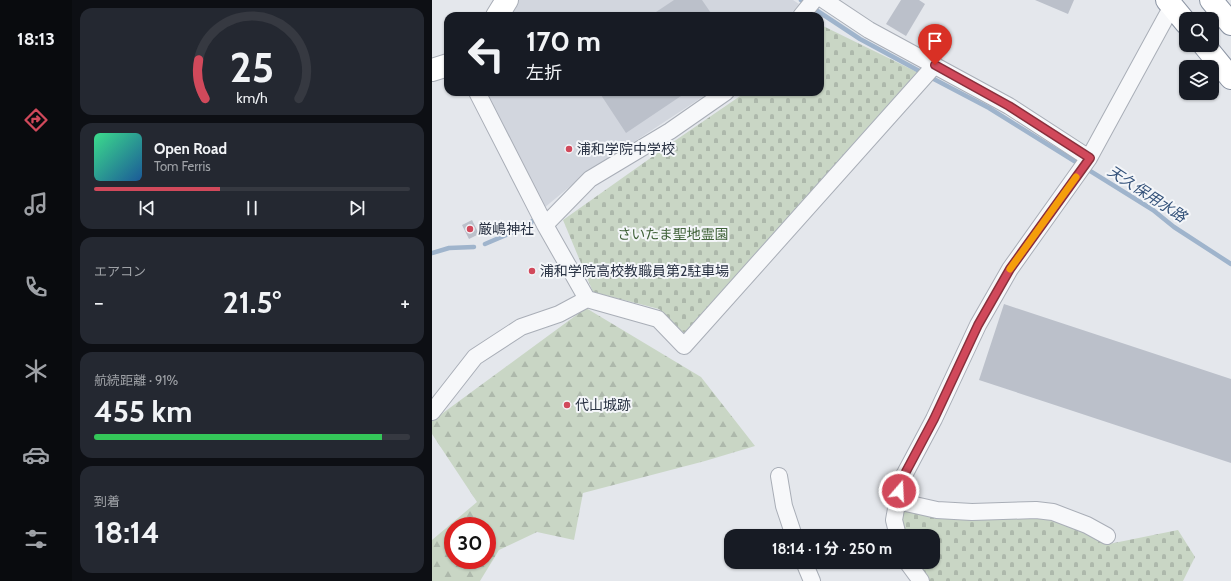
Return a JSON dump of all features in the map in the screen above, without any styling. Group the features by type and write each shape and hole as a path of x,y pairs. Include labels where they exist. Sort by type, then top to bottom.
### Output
{"main road":[{"path":"500,12 507,0"},
{"path":"1211,0 1231,24"},
{"path":"1170,3 1179,14"},
{"path":"1210,52 1231,78"},
{"path":"432,70 444,66"}],"street":[{"path":"804,12 814,0"},
{"path":"824,0 869,30 1009,106 1090,158"},
{"path":"896,529 894,520 901,481 934,419 978,325 1010,269 1090,158 1170,3"},
{"path":"432,412 475,357 521,327 559,314 587,299 658,318 684,346 935,65"},
{"path":"479,96 545,225 587,299"},
{"path":"545,225 590,179 670,131 720,96"},
{"path":"779,476 784,506 792,529"},
{"path":"897,501 937,510 972,512 1036,510 1052,512 1087,525 1107,536"},
{"path":"807,569 812,581"},
{"path":"912,569 921,581"}],"shaded area":[{"path":"519,0 793,0 799,4 792,12 510,12"},
{"name":"浦和学院中学校","path":"486,96 704,96 585,174 544,208 503,124"}],"green space":[{"name":"さいたま聖地霊園","path":"824,26 917,72 684,333 659,309 593,292 563,220 740,96 824,96"},
{"path":"586,308 701,377 755,446 705,461 583,493 574,540 537,532 499,550 496,555 496,517 459,517 477,502 432,434 432,421"},
{"path":"908,507 1051,516 1109,544 1178,530 1195,557 1183,581 928,581 919,569 940,569 940,529 902,529 901,511"},
{"path":"444,530 444,569 487,569 480,581 432,581 432,540"}],"building":[{"path":"674,0 702,0 710,12 656,12"},
{"path":"901,0 919,0 925,4 906,36 886,24"},
{"path":"1035,0 1074,0 1068,14"},
{"path":"602,96 681,96 626,133"},
{"name":"厳嶋神社","path":"472,220 479,234 469,239 462,225"},
{"path":"1004,304 1231,379 1231,463 979,380"}],"waterway":[{"name":"天久保用水路","path":"801,0 819,12"},
{"name":"天久保用水路","path":"824,15 860,39 923,73"},
{"name":"天久保用水路","path":"930,77 989,108 1153,210 1174,227 1231,264"},
{"path":"485,244 527,226 538,216"},
{"path":"432,253 449,248 474,247"}],"slow traffic":[{"path":"1010,269 1076,177"}],"place":[{"name":"浦和学院中学校","path":"569,149"},
{"name":"厳嶋神社","path":"470,229"},
{"name":"浦和学院高校教職員第2駐車場","path":"532,271"},
{"name":"代山城跡","path":"567,405"}],"route":[{"path":"899,491 901,481 934,419 978,325 1010,269 1090,158 1009,106 935,65"}]}
